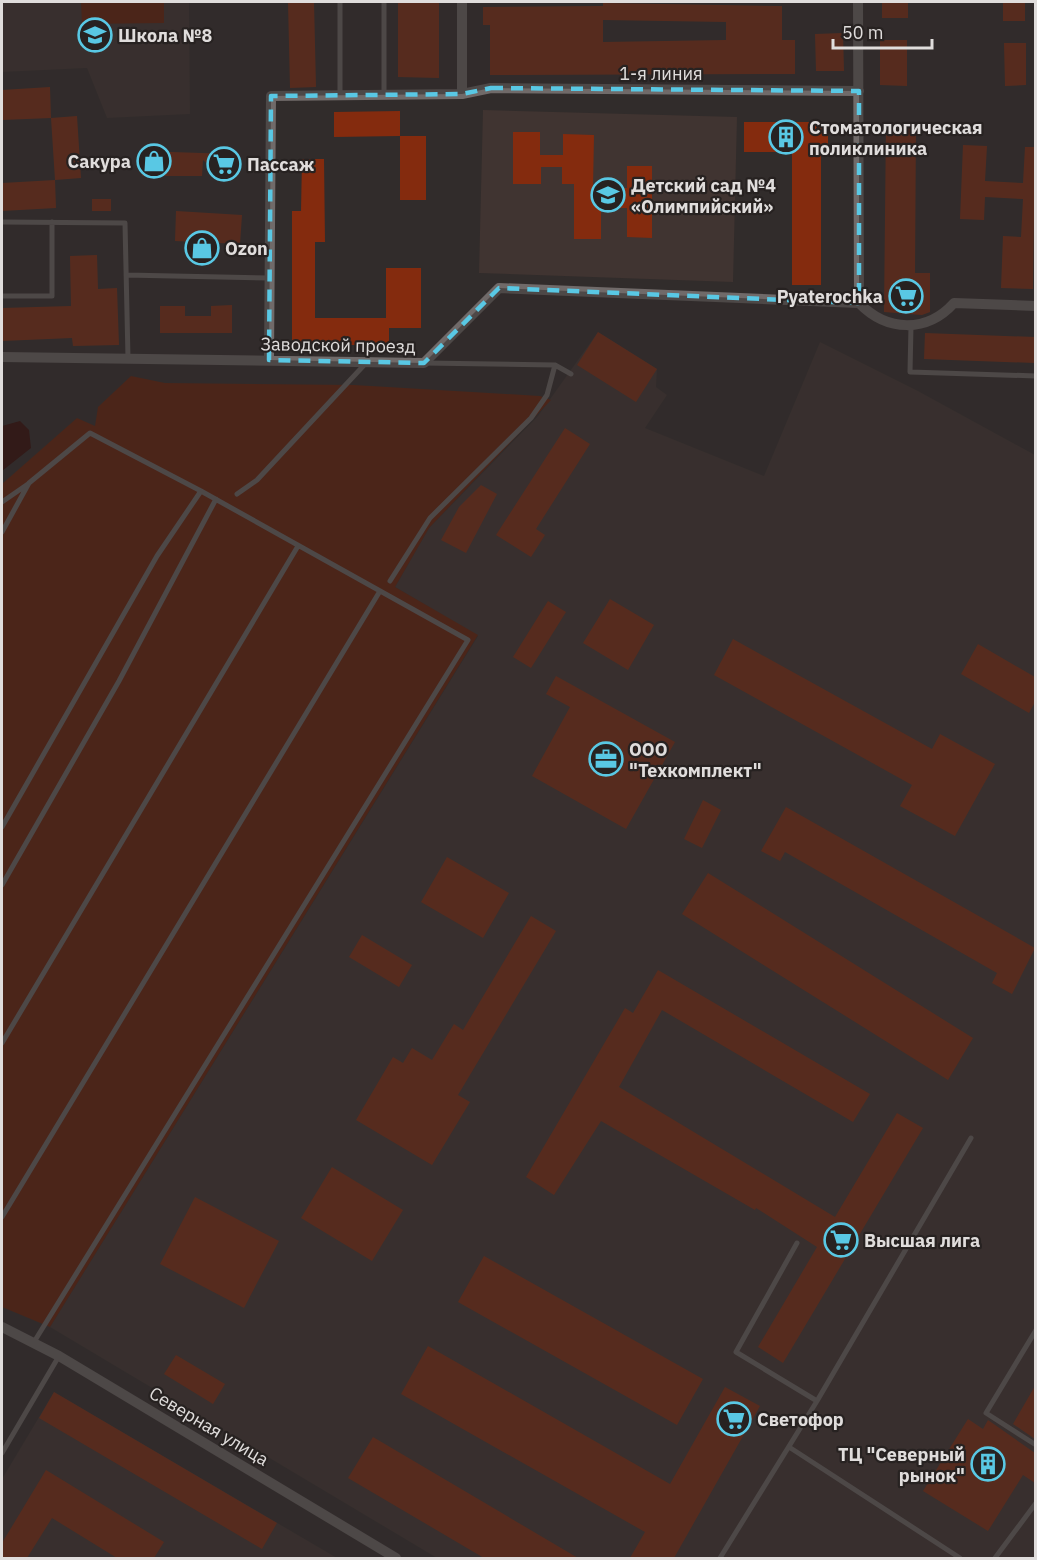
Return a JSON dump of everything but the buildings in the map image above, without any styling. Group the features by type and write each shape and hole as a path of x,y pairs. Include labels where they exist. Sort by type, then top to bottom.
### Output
{"street":[{"path":"462,2 462,94"},
{"path":"858,2 860,303 872,316 883,321 911,325 936,320 954,303 1035,306"},
{"name":"1-я линия","path":"270,278 271,96 462,94 491,88 859,91"},
{"path":"269,360 270,278"},
{"name":"Заводской проезд","path":"2,357 424,363 499,288 860,303"},
{"name":"Северная улица","path":"2,1327 59,1356 396,1558"}],"lane":[{"path":"340,2 340,95"},
{"path":"384,2 384,94"},
{"path":"2,222 125,223 128,358"},
{"path":"2,296 52,296 52,222"},
{"path":"126,275 270,278"},
{"path":"911,325 910,372 1035,376"},
{"path":"237,494 257,480 367,362"},
{"path":"424,363 555,365 571,374"},
{"path":"390,581 430,518 531,418 547,395 555,365"},
{"path":"2,502 90,433 216,499 468,640 34,1342"},
{"path":"2,532 29,483"},
{"path":"2,827 157,556 201,491"},
{"path":"2,885 119,681 216,499"},
{"path":"2,1042 298,546"},
{"path":"2,1217 380,591"},
{"path":"720,1558 817,1401 971,1138"},
{"path":"797,1243 736,1352 817,1401"},
{"path":"1035,1330 986,1413 1035,1444"},
{"path":"2,1453 59,1356"},
{"path":"789,1447 960,1558"},
{"path":"995,1558 1035,1503"}],"highlighted area":[{"path":"491,88 859,91 859,303 499,288 424,363 269,360 271,96 462,94"}],"shaded area":[{"name":"Школа №8","path":"2,2 189,2 190,114 107,118 87,68 2,72"},
{"path":"81,2 164,2 164,23 82,24"},
{"name":"Детский сад №4 «Олимпийский»","path":"483,110 737,117 733,282 479,273"},
{"path":"598,332 657,369 656,387 667,395 645,428 764,476 820,342 918,391 1035,455 1035,1558 437,1558 50,1327 478,636 395,587 429,528 538,416"},
{"path":"131,376 165,383 354,385 540,396 551,400 429,528 395,587 478,635 50,1327 2,1307 2,484 77,418 95,426 98,407"},
{"path":"20,421 29,430 31,448 2,471 2,426"},
{"path":"54,1392 337,1558 2,1558 2,1479"}],"place":[{"name":"Школа №8","path":"95,35"},
{"name":"Стоматологическая поликлиника","path":"786,137"},
{"name":"Сакура","path":"154,161"},
{"name":"Пассаж","path":"224,164"},
{"name":"Детский сад №4 «Олимпийский»","path":"608,195"},
{"name":"Ozon","path":"202,248"},
{"name":"Pyaterochka","path":"906,296"},
{"name":"ООО \"Техкомплект\"","path":"606,759"},
{"name":"Высшая лига","path":"841,1240"},
{"name":"Светофор","path":"734,1419"},
{"name":"ТЦ \"Северный рынок\"","path":"988,1464"}]}
